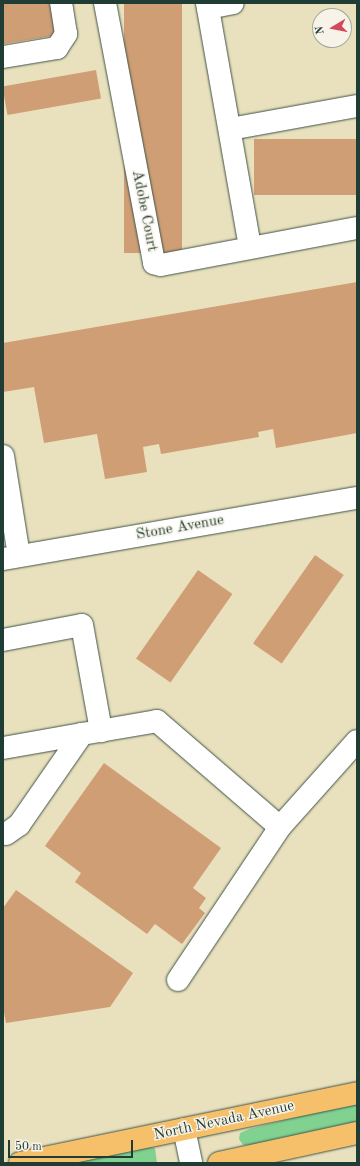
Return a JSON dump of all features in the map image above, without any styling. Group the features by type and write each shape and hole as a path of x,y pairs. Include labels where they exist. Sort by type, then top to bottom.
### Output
{"main road":[{"name":"North Nevada Avenue","path":"20,1163 357,1093"},
{"path":"229,1162 357,1134"}],"street":[{"path":"3,57 58,48 66,34 61,3"},
{"name":"Adobe Court","path":"105,3 154,263 161,265 357,228"},
{"path":"233,3 208,5 250,247"},
{"path":"230,129 357,106"},
{"path":"3,456 11,557"},
{"name":"Stone Avenue","path":"11,557 357,498"},
{"path":"3,640 82,625 91,732 19,825 4,834"},
{"path":"3,748 157,721 280,827"},
{"path":"178,980 280,827 357,741"},
{"path":"184,1129 191,1163"}],"green space":[{"path":"357,1102 357,1124 254,1145 243,1145 239,1139 240,1133 249,1129"},
{"path":"146,1146 155,1148 157,1163 59,1163"}],"building":[{"path":"3,3 53,3 58,35 3,44"},
{"path":"124,3 182,3 182,253 124,253"},
{"path":"96,70 101,99 7,115 3,86"},
{"path":"254,139 357,139 357,195 254,195"},
{"path":"357,282 357,433 276,448 273,429 258,432 259,437 161,454 159,444 143,447 147,472 105,479 97,434 44,443 34,387 3,392 3,343"},
{"path":"315,555 344,575 282,664 253,643"},
{"path":"198,570 232,594 170,683 136,658"},
{"path":"104,763 221,848 193,888 206,898 199,908 205,913 182,944 155,924 147,934 75,882 81,873 45,846"},
{"path":"16,890 133,973 110,1007 6,1023 3,1007 3,908"}]}
